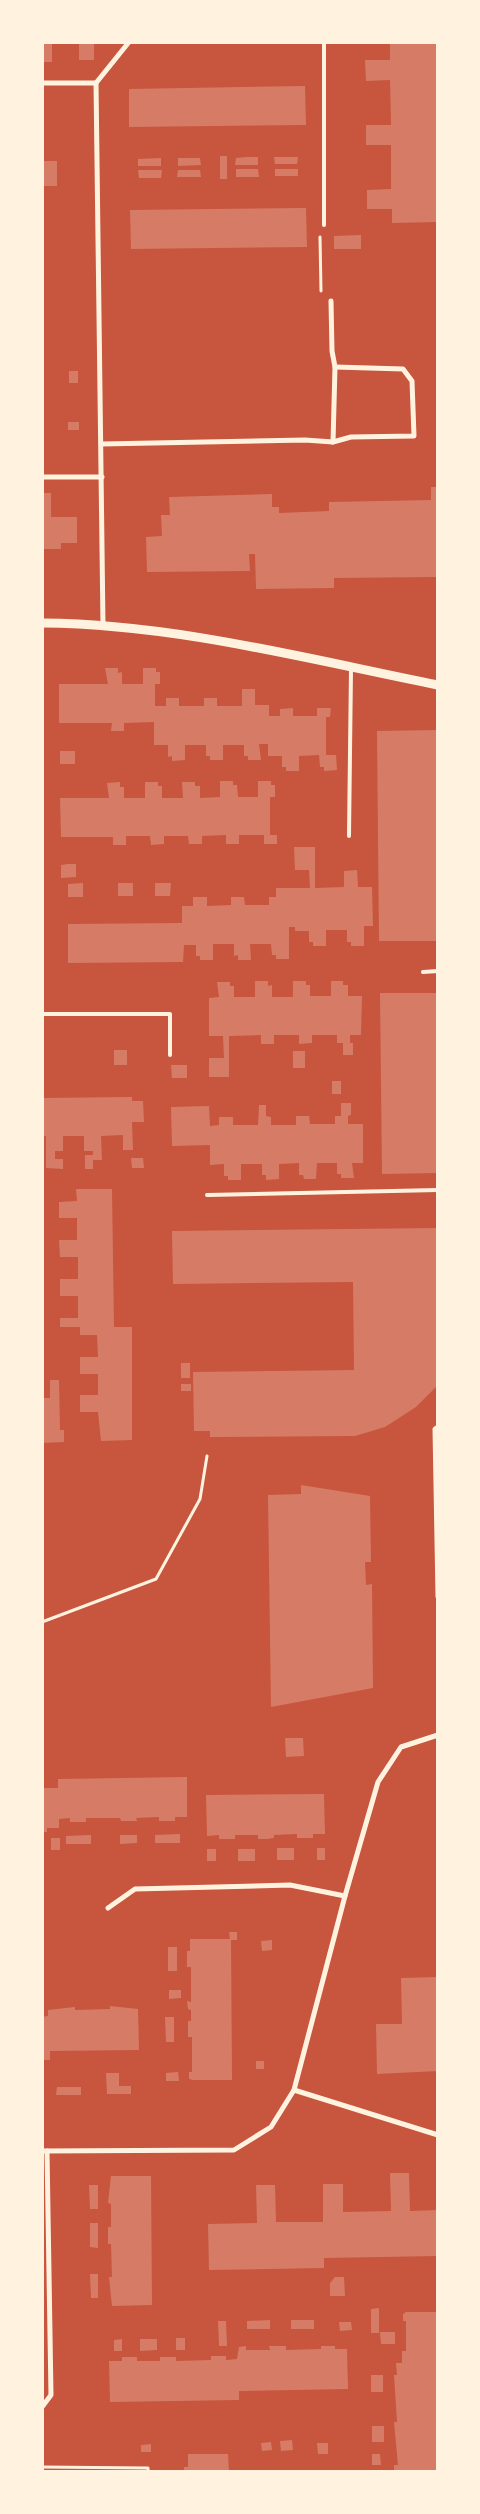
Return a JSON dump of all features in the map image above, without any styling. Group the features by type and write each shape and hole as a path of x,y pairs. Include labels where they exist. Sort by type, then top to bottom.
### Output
{"street":[{"path":"103,625 96,83 129,42"},
{"path":"42,83 96,83"},
{"path":"331,301 332,351 335,367 333,442"},
{"path":"102,444 305,440 333,442 351,437 414,436 412,381 403,369 335,367"},
{"path":"42,477 102,477"},
{"path":"42,623 103,625 190,635 438,685"},
{"path":"438,1427 435,1429 438,1597"},
{"path":"42,2407 51,2395 45,2151 234,2150 271,2127 294,2090 344,1896 378,1782 401,1747 438,1735"},
{"path":"108,1908 135,1889 290,1885 344,1896"},
{"path":"294,2090 438,2135"}],"lane":[{"path":"324,42 324,225"},
{"path":"350,836 351,668"},
{"path":"423,972 438,971"},
{"path":"42,1014 170,1014 170,1055"},
{"path":"207,1196 438,1190"}],"path":[{"path":"324,225 320,229 321,294 331,301"},
{"path":"42,1622 156,1579 200,1499 207,1456"},
{"path":"42,2467 148,2468 148,2472"}],"building":[{"path":"42,42 52,42 52,62 42,62"},
{"path":"79,42 94,42 94,60 79,60"},
{"path":"390,42 438,42 438,222 392,223 392,209 367,209 367,190 391,189 391,145 366,145 366,125 391,125 390,80 366,81 365,60 390,60"},
{"path":"305,86 306,125 129,127 129,89"},
{"path":"220,156 227,156 227,179 220,179"},
{"path":"258,157 258,165 235,165 236,158"},
{"path":"274,157 298,157 297,164 275,164"},
{"path":"161,158 161,166 138,166 138,159"},
{"path":"178,158 200,158 201,165 178,166"},
{"path":"42,161 57,161 57,186 44,186 44,192 42,192"},
{"path":"236,169 258,169 259,177 236,177"},
{"path":"275,169 298,169 298,176 275,176"},
{"path":"138,170 162,170 161,178 139,178"},
{"path":"178,170 200,170 201,177 177,177"},
{"path":"306,208 307,247 131,249 130,210"},
{"path":"361,235 361,249 334,249 334,236"},
{"path":"69,371 78,371 78,383 69,383"},
{"path":"68,422 79,422 79,430 68,430"},
{"path":"431,487 438,487 438,577 334,578 334,588 256,589 255,554 249,554 250,571 147,572 146,537 162,536 161,515 170,515 169,497 272,494 272,507 279,507 279,513 329,511 329,502 431,500"},
{"path":"42,493 51,493 51,517 77,517 77,543 61,543 61,549 42,549"},
{"path":"105,668 118,668 118,673 122,672 122,684 143,684 143,668 156,668 156,672 160,672 160,684 155,684 155,706 166,706 166,698 179,698 179,706 204,706 204,698 217,698 217,706 242,706 242,689 255,689 255,705 269,705 269,716 280,716 280,709 293,708 293,716 317,716 317,708 331,708 330,717 326,717 326,755 336,755 337,770 324,771 324,767 320,767 319,755 299,756 299,771 286,771 286,767 282,767 282,756 268,756 268,744 259,744 261,760 248,760 248,756 244,756 244,745 223,745 223,760 210,760 210,756 206,756 206,745 185,745 185,760 172,761 172,756 168,757 168,745 154,745 154,722 124,723 124,731 111,731 112,723 59,723 59,684 108,684"},
{"path":"438,730 438,941 379,941 377,731"},
{"path":"60,751 75,751 75,764 60,764"},
{"path":"220,781 233,781 233,785 237,785 238,797 258,797 258,781 271,781 271,785 275,785 275,797 270,797 270,835 277,835 277,844 264,844 264,835 239,835 239,844 226,844 226,835 202,836 202,844 189,844 188,836 164,836 164,844 151,845 150,836 126,836 126,845 113,845 113,837 61,837 60,798 109,798 107,783 120,782 120,787 124,787 124,798 145,798 145,782 158,782 158,786 162,786 162,798 183,798 182,782 195,782 195,786 200,786 200,798 220,797"},
{"path":"294,847 315,847 315,888 344,887 344,871 357,870 358,887 372,887 373,926 364,926 364,946 351,946 351,942 347,942 347,930 326,930 326,946 313,946 313,942 309,942 309,931 295,931 295,927 289,927 289,959 276,959 276,955 272,955 271,944 250,944 251,960 238,960 238,955 234,956 234,944 213,944 213,960 200,960 200,956 196,956 196,945 184,945 183,962 68,963 68,924 182,923 182,906 193,906 193,897 207,897 207,906 231,905 231,897 244,897 245,905 269,905 269,897 276,897 276,888 310,888 309,870 295,870"},
{"path":"76,864 76,877 61,878 61,865"},
{"path":"83,883 83,897 68,897 68,884"},
{"path":"118,883 133,883 133,896 118,896"},
{"path":"155,883 171,883 170,896 155,896"},
{"path":"255,981 268,981 268,986 272,985 272,997 293,997 293,981 306,981 306,985 310,985 310,996 331,996 331,981 343,981 343,985 348,985 348,996 362,996 361,1035 350,1035 350,1043 353,1043 353,1055 343,1055 343,1043 337,1043 337,1035 312,1035 312,1043 299,1044 299,1035 274,1035 274,1044 261,1044 261,1035 229,1036 229,1077 209,1077 209,1058 224,1058 223,1036 209,1036 209,998 219,997 217,982 230,982 230,986 234,986 234,997 255,997"},
{"path":"380,993 438,993 438,1173 382,1174"},
{"path":"114,1050 127,1050 127,1065 114,1065"},
{"path":"293,1051 305,1051 305,1068 293,1068"},
{"path":"171,1065 187,1065 187,1078 172,1078"},
{"path":"332,1081 341,1081 341,1094 332,1094"},
{"path":"132,1097 132,1101 143,1101 144,1122 132,1122 133,1150 123,1150 123,1135 101,1136 102,1160 93,1160 93,1169 85,1169 85,1155 93,1155 93,1151 84,1151 84,1136 63,1136 63,1151 55,1151 55,1159 63,1159 63,1169 46,1168 46,1136 42,1136 42,1098"},
{"path":"341,1103 351,1103 351,1115 348,1116 348,1124 363,1124 363,1163 352,1163 354,1178 341,1178 341,1174 337,1174 337,1163 317,1163 316,1179 304,1179 303,1175 299,1175 299,1163 279,1164 279,1179 266,1180 266,1175 262,1175 262,1164 241,1164 241,1180 228,1180 228,1176 224,1176 224,1164 210,1165 210,1145 172,1146 171,1107 209,1106 210,1126 219,1125 219,1117 233,1117 233,1125 258,1125 259,1105 266,1105 266,1116 271,1117 271,1125 296,1125 296,1116 309,1116 310,1124 335,1124 335,1116 341,1116"},
{"path":"131,1158 143,1158 144,1168 132,1168"},
{"path":"76,1189 112,1189 114,1327 132,1327 132,1440 101,1441 98,1412 80,1412 80,1395 98,1395 98,1374 80,1374 80,1357 98,1357 97,1335 80,1335 80,1327 60,1327 60,1318 78,1318 78,1296 60,1296 60,1279 78,1279 78,1257 60,1257 59,1240 77,1240 77,1218 59,1218 59,1202 77,1201"},
{"path":"438,1228 438,1385 416,1407 385,1427 355,1436 210,1437 210,1431 194,1431 193,1372 354,1370 353,1282 173,1284 172,1231"},
{"path":"181,1363 190,1363 190,1378 181,1378"},
{"path":"50,1380 59,1380 60,1430 64,1430 64,1442 42,1443 42,1398 50,1398"},
{"path":"181,1384 191,1384 191,1391 181,1391"},
{"path":"301,1485 370,1496 371,1562 365,1562 366,1585 372,1584 373,1688 271,1707 268,1495 301,1494"},
{"path":"285,1738 303,1738 304,1756 286,1757"},
{"path":"187,1777 187,1817 175,1817 175,1821 159,1821 159,1817 136,1818 137,1821 121,1821 120,1818 86,1818 86,1822 70,1822 70,1818 59,1819 59,1828 47,1828 47,1832 42,1832 42,1788 58,1788 58,1779"},
{"path":"324,1794 325,1834 313,1834 313,1838 297,1838 297,1834 274,1835 274,1838 267,1839 258,1839 258,1835 235,1835 235,1839 219,1839 219,1835 207,1836 206,1795"},
{"path":"180,1834 180,1843 155,1843 155,1835"},
{"path":"91,1835 91,1844 66,1844 66,1836"},
{"path":"120,1835 137,1835 137,1843 120,1844"},
{"path":"51,1838 60,1838 60,1850 51,1850"},
{"path":"277,1848 294,1848 294,1860 277,1860"},
{"path":"317,1848 325,1848 325,1860 317,1860"},
{"path":"207,1849 216,1849 216,1861 207,1861"},
{"path":"238,1849 255,1849 255,1861 238,1861"},
{"path":"229,1932 237,1932 237,1940 231,1940 232,2080 189,2079 189,2072 192,2072 192,2037 188,2037 188,2021 191,2021 191,2010 188,2009 187,2001 191,2002 191,1967 187,1967 187,1951 190,1951 190,1939 230,1939"},
{"path":"272,1940 272,1950 262,1951 261,1941"},
{"path":"168,1947 177,1947 177,1971 168,1971"},
{"path":"438,1977 438,2071 377,2074 376,2024 402,2024 401,1978"},
{"path":"169,1990 181,1990 181,1998 169,1999"},
{"path":"110,2006 138,2009 139,2050 50,2051 50,2060 42,2060 42,2017 48,2016 48,2010 75,2007 75,2010 110,2009"},
{"path":"165,2017 174,2017 174,2042 166,2042"},
{"path":"256,2061 264,2061 264,2069 256,2069"},
{"path":"178,2072 179,2081 166,2081 166,2073"},
{"path":"106,2073 119,2073 119,2086 131,2086 131,2094 107,2094"},
{"path":"57,2087 81,2087 81,2095 56,2095"},
{"path":"390,2173 409,2173 410,2211 438,2210 438,2256 324,2258 324,2268 209,2270 208,2224 257,2223 256,2185 275,2185 276,2222 323,2222 323,2184 343,2184 343,2212 391,2211"},
{"path":"111,2176 151,2176 152,2305 112,2306 109,2277 112,2277 111,2244 108,2244 108,2227 111,2227 111,2204 108,2203"},
{"path":"89,2185 98,2185 98,2209 90,2209"},
{"path":"90,2223 98,2223 98,2248 90,2247"},
{"path":"90,2274 98,2274 98,2298 91,2298"},
{"path":"335,2277 344,2277 345,2296 330,2296 330,2283"},
{"path":"379,2308 379,2333 371,2333 371,2309"},
{"path":"406,2312 438,2312 438,2472 394,2472 394,2465 398,2465 394,2422 397,2422 394,2375 397,2375 396,2363 402,2363 402,2351 406,2351 406,2321 403,2321 403,2314"},
{"path":"270,2320 270,2329 247,2329 247,2321"},
{"path":"291,2320 314,2320 314,2329 291,2329"},
{"path":"218,2321 226,2321 227,2346 219,2346"},
{"path":"339,2322 351,2322 352,2330 340,2331"},
{"path":"380,2332 395,2332 395,2344 381,2344"},
{"path":"176,2338 185,2338 185,2350 176,2350"},
{"path":"122,2339 122,2351 114,2351 114,2340"},
{"path":"140,2339 157,2339 157,2350 140,2351"},
{"path":"246,2346 246,2350 270,2350 269,2346 286,2346 286,2350 321,2349 321,2346 335,2346 335,2349 347,2349 348,2389 239,2391 239,2400 110,2402 109,2361 122,2361 122,2357 137,2357 137,2361 160,2361 160,2357 176,2357 176,2361 211,2360 211,2356 226,2356 226,2360 237,2359 239,2347"},
{"path":"371,2375 383,2375 383,2392 371,2392"},
{"path":"372,2426 384,2426 384,2442 372,2442"},
{"path":"292,2440 293,2450 281,2451 280,2441"},
{"path":"271,2442 272,2450 262,2451 261,2443"},
{"path":"317,2443 328,2443 328,2454 318,2454"},
{"path":"151,2444 151,2452 141,2452 141,2445"},
{"path":"188,2454 228,2454 229,2472 184,2472 184,2467 188,2467"},
{"path":"372,2454 380,2454 381,2465 372,2465"}]}
